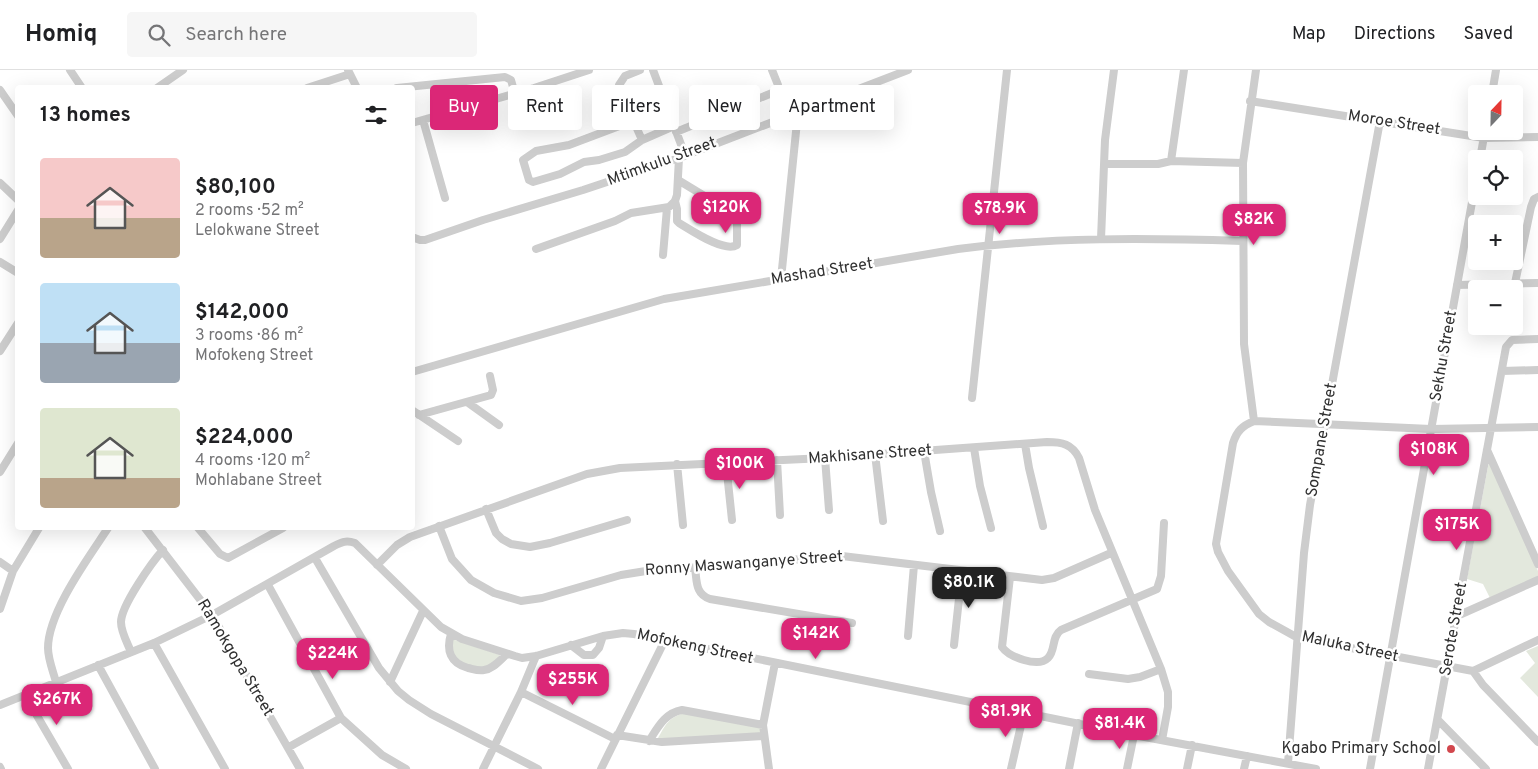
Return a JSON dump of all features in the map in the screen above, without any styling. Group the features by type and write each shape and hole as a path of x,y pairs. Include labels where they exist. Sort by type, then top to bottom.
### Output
{"street":[{"path":"162,85 184,70"},
{"path":"543,85 589,70"},
{"path":"619,85 625,76 640,70"},
{"path":"654,70 659,85"},
{"path":"679,128 777,92 778,85 772,70"},
{"name":"Mtimkulu Street","path":"869,85 908,70"},
{"path":"972,398 1006,70"},
{"path":"1101,239 1105,140 1114,70"},
{"path":"1172,161 1184,70"},
{"path":"1256,70 1242,163 1244,344 1254,422 1431,429 1538,427"},
{"path":"1494,85 1496,70"},
{"path":"73,71 80,85"},
{"path":"314,85 349,72 356,85"},
{"path":"415,86 505,77 511,80 512,85"},
{"path":"0,90 15,112"},
{"path":"415,123 508,96"},
{"name":"Moroe Street","path":"1250,101 1468,132"},
{"path":"423,120 445,198"},
{"name":"Sompane Street","path":"1288,763 1304,553 1324,425 1380,120"},
{"name":"Mtimkulu Street","path":"415,238 425,240 483,220 583,190 682,156 770,123"},
{"path":"608,130 569,145 533,152 523,160 528,180 533,182 556,176 584,162 614,156 630,149 642,140 672,130"},
{"path":"638,130 642,140"},
{"path":"675,130 682,156 678,180 676,201 677,221 718,244 730,248 737,245 737,215 735,211 711,200 678,180"},
{"path":"781,279 796,130"},
{"name":"Moroe Street","path":"1523,136 1538,137"},
{"path":"1104,164 1158,164 1172,161 1242,163"},
{"path":"0,183 15,197"},
{"path":"1516,280 1531,207 1534,199 1538,197"},
{"path":"536,249 610,223 631,213 667,208 676,201"},
{"name":"Sekhu Street","path":"1370,769 1471,205"},
{"path":"663,255 667,208"},
{"path":"0,239 15,215"},
{"name":"Mashad Street","path":"415,371 664,299 705,290 988,245 1101,239 1242,241"},
{"path":"0,262 15,270"},
{"path":"1523,283 1538,283"},
{"path":"1457,285 1468,285"},
{"path":"0,351 15,328"},
{"name":"Serote Street","path":"1428,769 1491,428 1509,342 1518,339 1538,339"},
{"path":"1502,371 1538,370"},
{"path":"416,412 466,402 492,394 490,376"},
{"path":"466,402 499,425"},
{"path":"416,412 458,441"},
{"name":"Maluka Street","path":"1254,422 1239,429 1233,443 1216,532 1216,548 1228,571 1259,614 1269,622 1298,638 1473,671"},
{"name":"Makhisane Street","path":"377,565 404,540 439,526 587,474 620,468 825,458 1060,442 1075,451 1081,463 1090,496 1111,553 1160,669 1169,697 1162,740"},
{"path":"1025,444 1043,526"},
{"path":"0,472 15,447"},
{"path":"974,448 980,486 991,528"},
{"path":"1487,450 1538,564"},
{"path":"924,451 930,492 940,531"},
{"path":"875,454 883,521"},
{"path":"825,458 829,510"},
{"path":"777,460 780,515"},
{"path":"726,463 732,520"},
{"path":"677,464 683,525"},
{"path":"486,509 496,533 502,540 525,547 539,546 627,520"},
{"path":"1010,577 1002,647 1011,655 1026,660 1041,661 1048,658 1055,636 1061,630 1157,590 1161,576 1164,523"},
{"name":"Ronny Maswanganye Street","path":"439,526 452,559 471,580 494,593 521,601 542,598 633,572 842,556 1048,580 1111,553"},
{"path":"0,609 13,571 38,530"},
{"path":"56,682 48,648 52,629 68,592 107,530"},
{"name":"Ramokgopa Street","path":"147,530 212,615 300,769"},
{"path":"200,530 220,554 228,558 279,530"},
{"name":"Mofokeng Street","path":"315,558 344,542 355,543 432,620 451,634 522,658 536,656 603,636 624,633 1134,735 1288,763 1302,768 1316,769"},
{"path":"131,652 122,627 122,616 153,561 163,550"},
{"path":"0,705 154,643 212,615 315,558 379,668 390,682 409,700 420,708 538,769"},
{"path":"0,562 13,571"},
{"path":"908,636 914,565"},
{"path":"695,568 698,590 710,599 852,624"},
{"path":"954,645 962,571"},
{"path":"1457,616 1538,580"},
{"path":"268,585 341,718 382,755 406,769"},
{"path":"390,682 423,611"},
{"path":"451,634 448,646 450,657 464,667 484,670 507,654"},
{"path":"571,645 584,655 593,655 599,648 603,636"},
{"path":"601,769 665,640"},
{"path":"1538,640 1473,671 1483,685 1538,742"},
{"path":"154,643 225,769"},
{"path":"483,769 522,692 536,656"},
{"path":"769,769 763,725 775,664"},
{"path":"98,665 155,769"},
{"path":"1089,674 1128,680 1160,669"},
{"path":"522,692 616,737 673,742 763,736"},
{"path":"25,695 68,769"},
{"path":"649,741 671,713 682,710 763,725"},
{"path":"1011,769 1024,712"},
{"path":"289,748 341,718"},
{"path":"1438,720 1486,769"},
{"path":"1068,769 1078,723"},
{"path":"1127,769 1134,735"},
{"path":"1187,769 1192,745"},
{"path":"1244,769 1247,756"}],"shaded area":[{"path":"1489,461 1538,571 1538,577 1490,598 1483,584 1467,579"},
{"path":"452,639 500,655 489,666 476,667 466,665 455,658 452,649"},
{"path":"1538,646 1538,697 1520,678 1535,663 1526,651"},
{"path":"688,712 761,728 762,731 758,735 657,740 668,722 676,716"}],"place":[{"name":"Kgabo Primary School","path":"1451,749"}]}
